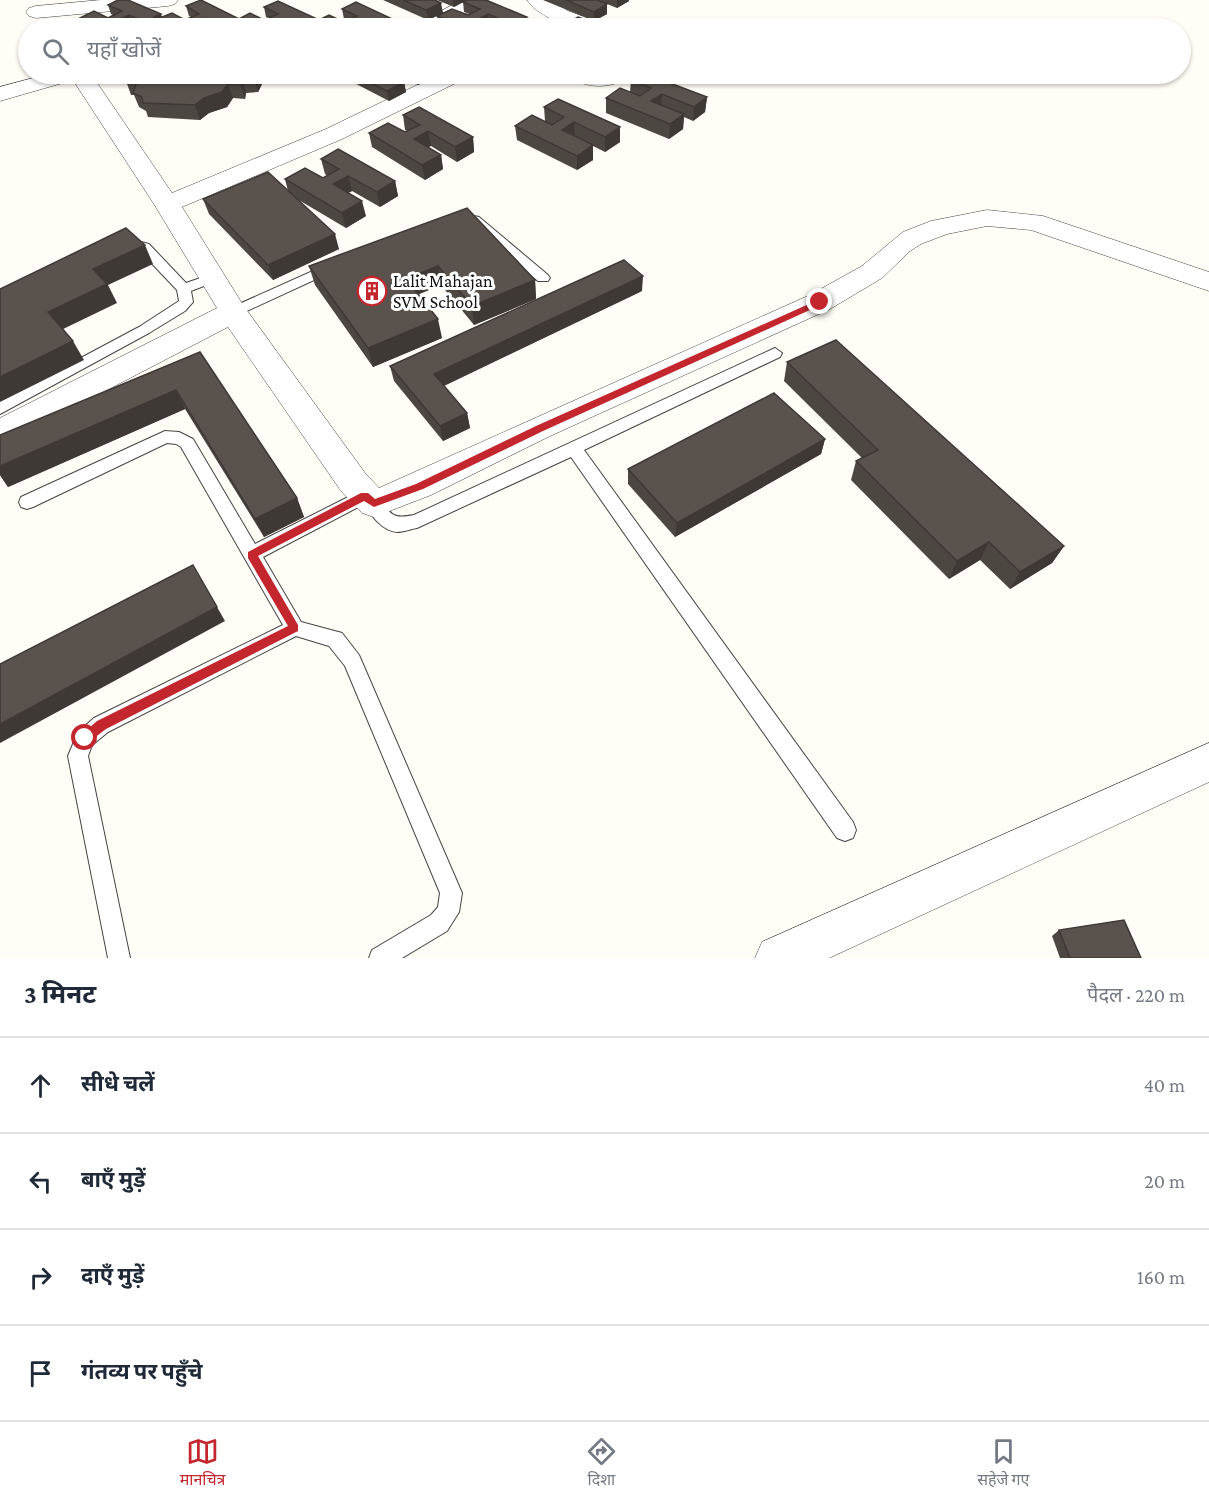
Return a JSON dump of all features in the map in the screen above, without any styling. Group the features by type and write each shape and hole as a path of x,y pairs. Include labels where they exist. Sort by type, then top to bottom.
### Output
{"street":[{"path":"32,6 168,0"},
{"path":"443,18 478,0"},
{"path":"537,0 569,18"},
{"path":"556,18 561,15"},
{"path":"0,94 36,84"},
{"path":"87,84 167,204 233,312 369,500 419,486 539,428 820,302 872,272 912,238 940,227 987,218 1034,222 1209,282"},
{"path":"167,204 334,134 436,84"},
{"path":"0,432 233,312"},
{"path":"778,958 1209,762"}],"lane":[{"path":"459,216 478,222 543,278"},
{"path":"0,408 166,317 186,302 184,289 139,244 131,242 112,249"},
{"path":"233,312 341,263"},
{"path":"184,289 212,278"},
{"path":"251,555 369,500 384,518 397,525 417,521 775,353"},
{"path":"27,502 165,437 179,438 187,444 295,628"},
{"path":"567,451 572,451 582,457 845,830"},
{"path":"119,958 78,756 85,738 101,725 295,628 335,639 352,661 451,893 448,912 439,923 380,958"}],"building":[{"path":"118,0 128,0 161,14 155,18 136,18 129,15 122,18 108,18 122,11 108,5"},
{"path":"201,0 237,18 190,18 199,14 186,6"},
{"path":"403,0 435,0 441,3 426,10"},
{"path":"486,0 527,17 497,18 488,14 481,18 437,16 452,9 468,15 480,9 463,2"},
{"path":"566,0 597,0 607,4 594,12"},
{"path":"278,1 315,18 269,18 278,14 264,7"},
{"path":"356,2 390,18 353,18 357,16 342,9"},
{"path":"94,11 108,18 80,18"},
{"path":"172,13 181,18 160,18"},
{"path":"250,13 260,18 241,18"},
{"path":"136,84 228,84 222,92 204,98 195,105 143,103 142,97 133,93"},
{"path":"373,84 400,84 387,91"},
{"path":"641,84 673,84 707,97 694,107 662,94 651,101 684,114 670,124 606,98 620,88 640,96 651,88"},
{"path":"558,99 620,127 605,137 574,122 562,130 593,145 577,156 515,126 532,115 552,125 564,117 544,107"},
{"path":"419,107 473,137 455,147 428,131 414,139 441,155 422,165 369,133 388,123 405,132 420,125 403,115"},
{"path":"338,149 395,181 377,192 348,176 333,184 362,201 342,213 285,179 305,168 323,178 339,169 321,159"},
{"path":"268,172 335,234 268,265 203,199"},
{"name":"Lalit Mahajan SVM School","path":"467,208 535,280 472,306 438,266 406,279 438,319 368,348 309,266"},
{"path":"126,228 145,245 93,269 107,284 48,312 73,341 0,377 0,289"},
{"path":"624,260 643,276 434,374 467,413 440,426 390,366"},
{"path":"836,340 1064,546 1020,572 989,542 957,561 856,461 878,450 787,362"},
{"path":"200,352 297,498 255,519 176,390 0,466 0,435"},
{"path":"774,393 825,439 677,523 628,469"},
{"path":"193,565 217,607 0,724 0,664"},
{"path":"1124,920 1141,958 1070,958 1059,930"}],"place":[{"name":"Lalit Mahajan SVM School","path":"372,291"}],"route":[{"path":"85,738 101,725 295,628 251,555 364,496 374,504 419,486 539,428 820,302"}]}
